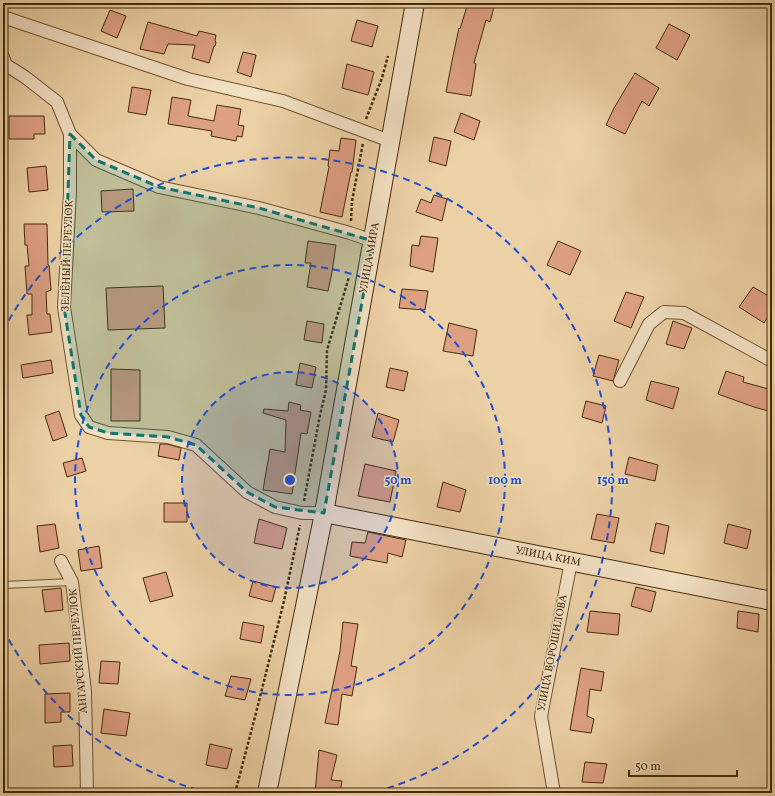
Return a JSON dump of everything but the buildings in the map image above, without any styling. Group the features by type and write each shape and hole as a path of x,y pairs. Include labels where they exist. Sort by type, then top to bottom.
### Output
{"street":[{"name":"УЛИЦА МИРА","path":"267,793 324,513 415,3"},
{"path":"3,17 188,79 283,101 390,141"},
{"name":"ЗЕЛЁНЫЙ ПЕРЕУЛОК","path":"3,57 6,65 25,77 57,102 70,134 70,192 64,307 82,416 89,427 108,433 168,437 196,445 247,492 275,507 302,513 324,513"},
{"name":"ЗЕЛЁНЫЙ ПЕРЕУЛОК","path":"70,134 96,160 159,187 259,208 350,233 373,241"},
{"path":"620,381 649,324 664,312 684,313 772,361"},
{"name":"УЛИЦА КИМ","path":"324,513 772,601"},
{"name":"АНГАРСКИЙ ПЕРЕУЛОК","path":"61,560 72,582 85,691 87,793"},
{"name":"УЛИЦА ВОРОШИЛОВА","path":"554,793 541,716 571,562"}],"lane":[{"path":"3,585 72,582"}],"path":[{"path":"350,233 352,202 364,140 362,130 382,78 388,56"},
{"path":"235,793 284,601 300,527 320,415 326,390 327,350 351,270"}],"highlighted area":[{"path":"70,134 96,160 159,187 259,208 373,241 324,513 275,507 247,492 196,445 168,437 108,433 89,427 81,415 64,307"}]}
